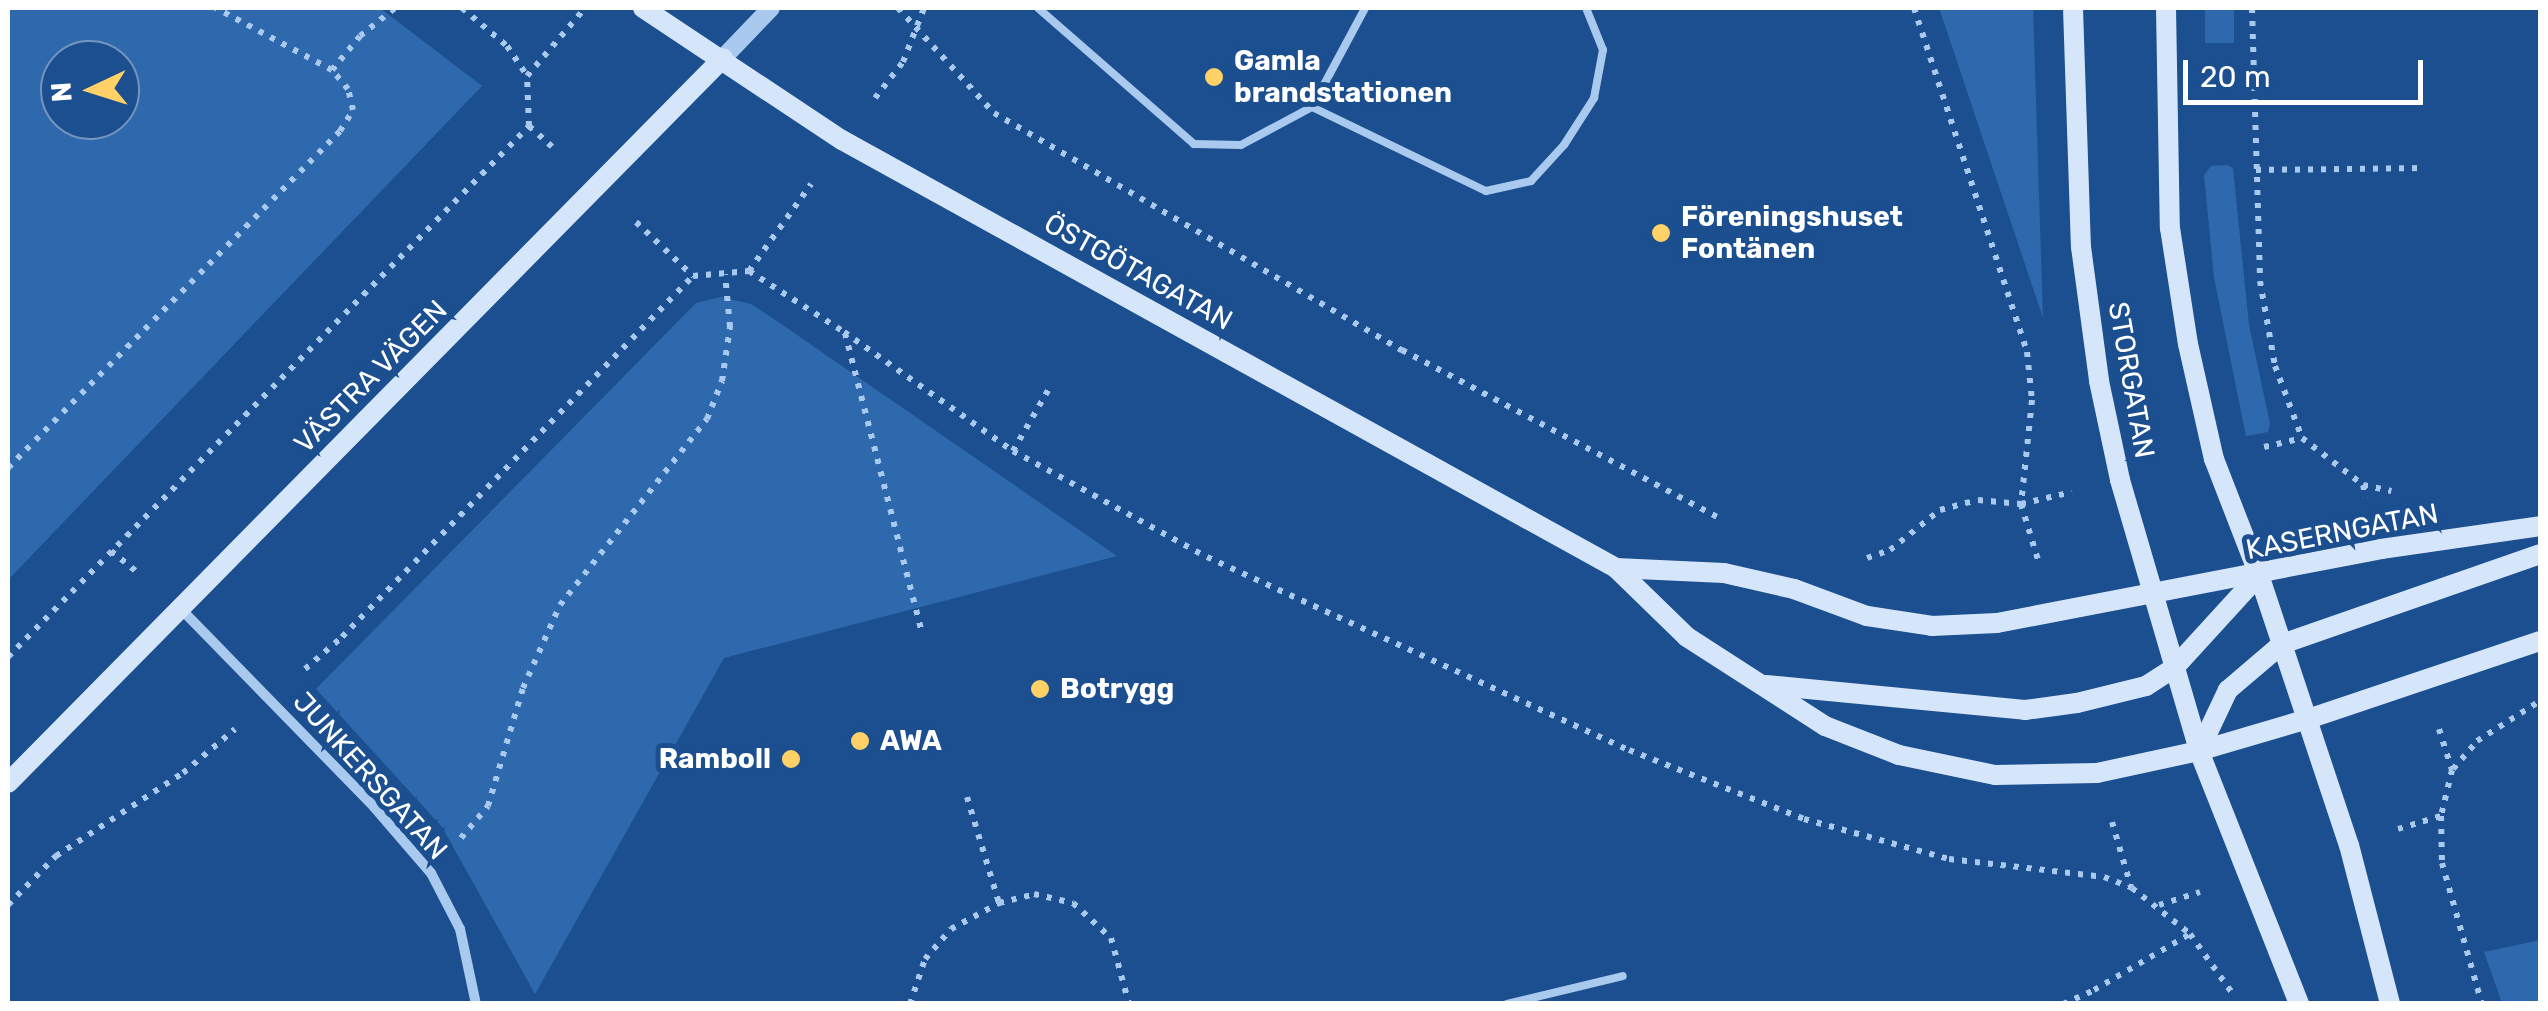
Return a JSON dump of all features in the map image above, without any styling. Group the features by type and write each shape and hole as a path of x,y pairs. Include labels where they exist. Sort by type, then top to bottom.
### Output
{"main road":[{"name":"ÖSTGÖTAGATAN","path":"643,8 842,140 1616,568 1687,637 1824,726 1884,749 1995,775 2096,773 2198,751"},
{"name":"STORGATAN","path":"2074,8 2081,247 2099,382 2120,480 2198,751 2299,1004"},
{"path":"2166,8 2170,228 2188,344 2214,459 2259,575 2349,845 2390,1004"},
{"name":"VÄSTRA VÄGEN","path":"8,783 723,58"},
{"name":"KASERNGATAN","path":"2154,596 2380,549 2540,526"},
{"path":"2198,751 2228,690 2282,644 2540,554"},
{"name":"ÖSTGÖTAGATAN","path":"1616,568 1724,573 1794,589 1866,616 1932,626 1998,623 2154,596"},
{"path":"1763,685 2025,710 2146,686 2174,668 2259,575"},
{"path":"2198,751 2540,642"}],"street":[{"name":"VÄSTRA VÄGEN","path":"723,58 771,8"},
{"name":"JUNKERSGATAN","path":"181,608 431,873 460,929 476,1004"}],"lane":[{"path":"1038,8 1194,144 1241,144 1312,107 1365,8"},
{"path":"1312,107 1486,191 1531,181 1564,145 1594,98 1603,50 1586,8"},
{"path":"1508,1004 1623,976"}],"path":[{"path":"8,468 340,132 353,110 348,88 332,70 216,8"},
{"path":"332,70 360,36 394,8"},
{"path":"462,8 507,46 527,76 529,126 693,276"},
{"path":"527,76 585,8"},
{"path":"898,8 994,113 1402,350 1728,522"},
{"path":"916,27 924,8"},
{"path":"1914,8 2027,352 2032,400 2021,504"},
{"path":"8,657 529,126"},
{"path":"2256,170 2424,168"},
{"path":"8,906 56,856 184,774 342,637 693,276 749,271 844,332 1013,451 1207,556 1629,750 1804,820 1931,854 2104,877 2158,906 2190,934 2239,1004"},
{"path":"431,873 488,806 523,688 560,606 707,419 722,381 730,327 725,274"},
{"path":"844,332 922,632"},
{"path":"1013,451 1050,387"},
{"path":"2214,459 2302,438"},
{"path":"1863,560 1890,550 1940,510 1978,500 2021,504 2120,480"},
{"path":"2452,770 2477,741 2540,702"},
{"path":"967,797 998,902"},
{"path":"910,1004 924,959 951,929 998,902 1034,894 1072,903 1111,938 1129,1004"},
{"path":"2063,1004 2190,934"}],"shaded area":[{"path":"8,8 380,8 482,86 8,580"},
{"path":"1939,8 2033,8 2043,318"},
{"path":"2205,8 2234,8 2234,43 2205,43"},
{"path":"2211,166 2233,168 2249,325 2270,424 2268,432 2246,436 2214,278 2204,175"},
{"path":"721,297 751,304 771,317 1117,556 724,658 535,994 442,827 316,689 696,303"},
{"path":"2540,940 2540,1003 2502,1003 2484,952"}],"place":[{"name":"Gamla brandstationen","path":"1214,77"},
{"name":"Föreningshuset Fontänen","path":"1661,233"},
{"name":"Botrygg","path":"1040,689"},
{"name":"AWA","path":"860,741"},
{"name":"Ramboll","path":"791,759"}]}
